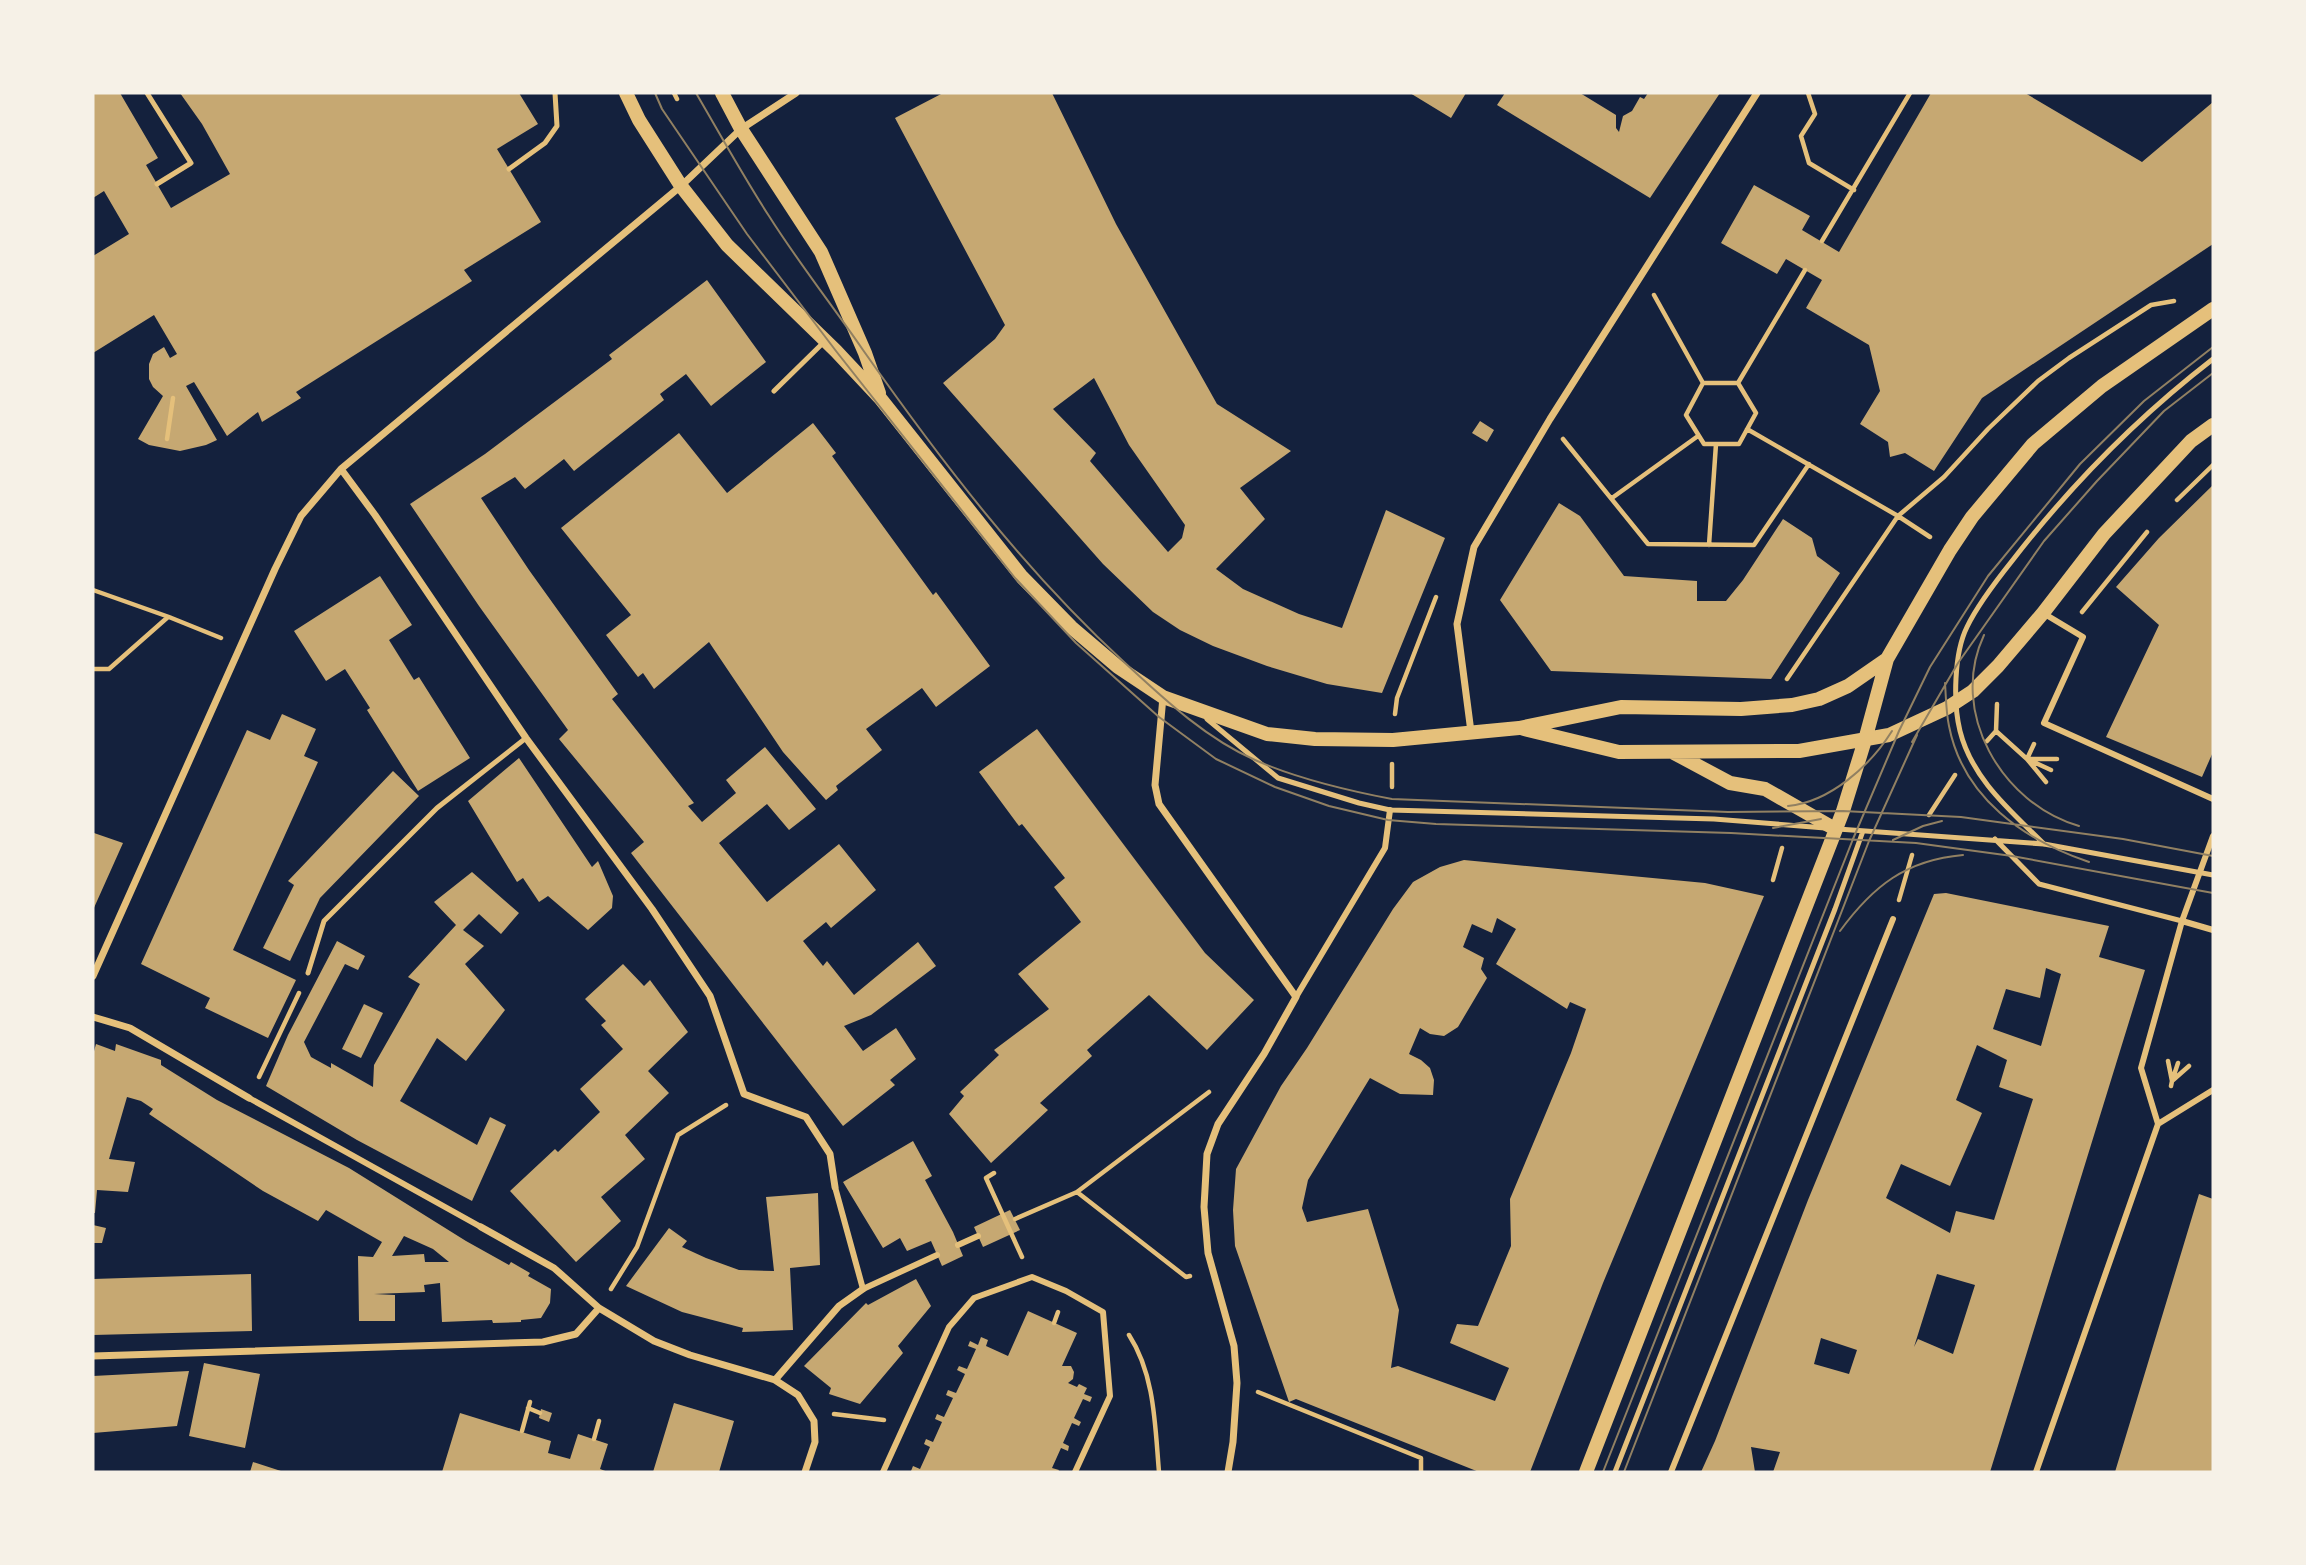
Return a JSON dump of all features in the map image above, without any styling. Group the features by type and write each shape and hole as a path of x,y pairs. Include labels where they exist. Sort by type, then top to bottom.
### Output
{"main road":[{"path":"626,93 639,120 681,186 727,245 880,398 1022,576 1090,643 1118,667 1163,697 1267,734 1315,739 1393,740 1519,728 1622,707 1741,709 1792,705 1819,699 1848,686 1887,659"},
{"path":"722,93 741,128 821,252 865,353 880,398"},
{"path":"1586,1472 1835,829 1866,740 1887,659 1972,517 2033,444 2102,386 2213,309"},
{"path":"1519,728 1619,752 1799,751 1889,735 1973,691 2043,613 2104,534 2191,441 2213,425"},
{"path":"1672,752 1730,783 1765,789 1835,829"}],"street":[{"path":"93,976 301,516 341,469 681,186 741,128 796,93"},
{"path":"1471,732 1457,624 1474,547 1550,419 1756,93"},
{"path":"341,469 526,738 652,909 710,996 744,1094 806,1118 830,1154 835,1187 863,1289"},
{"path":"2043,613 2083,637 2044,723 2213,799"},
{"path":"1163,697 1155,785 1160,804 1296,997"},
{"path":"1228,1472 1237,1384 1234,1346 1208,1253 1204,1207 1207,1154 1218,1124 1264,1054 1385,848 1390,810"},
{"path":"2035,1472 2158,1124 2141,1068 2182,921 2213,836"},
{"path":"1671,1472 1893,919"},
{"path":"2182,921 2213,930"},
{"path":"93,1017 130,1028 249,1098 554,1268 599,1308 654,1341 690,1355 775,1380 798,1395 814,1420 815,1441 805,1472"},
{"path":"2158,1124 2213,1090"},
{"path":"958,1245 978,1236"},
{"path":"775,1380 839,1306 863,1289 937,1255"},
{"path":"883,1472 949,1327 974,1298 1032,1277 1066,1291 1103,1312 1110,1396 1075,1472"},
{"path":"93,1356 543,1342 576,1335 599,1308"}],"lane":[{"path":"147,93 191,163 157,184"},
{"path":"509,169 545,143 557,127 555,93"},
{"path":"774,391 825,341"},
{"path":"2044,844 1987,787 1961,732 1956,702 1958,663 1966,628 1996,581 2034,533 2120,439 2213,359"},
{"path":"1200,712 1278,778 1390,810 1714,818 1994,839 2044,844 2213,876"},
{"path":"309,973 324,921 437,808 526,738"},
{"path":"1615,1472 1863,831"},
{"path":"1994,839 2039,884 2182,921"}],"path":[{"path":"674,93 677,99"},
{"path":"1808,93 1815,114 1801,136 1809,163 1854,190"},
{"path":"1822,242 1910,93"},
{"path":"1738,383 1805,270"},
{"path":"1643,273 1703,383"},
{"path":"1898,516 1944,477 1988,429 2038,381 2151,305 2179,300"},
{"path":"1703,383 1738,383"},
{"path":"1703,383 1686,415 1698,436 1704,444 1739,444 1756,413 1738,383"},
{"path":"167,439 173,398"},
{"path":"1550,419 1648,544 1754,545 1809,464"},
{"path":"1747,429 1898,516 1950,550"},
{"path":"1612,498 1698,436"},
{"path":"1709,545 1716,444"},
{"path":"2168,508 2213,465"},
{"path":"2068,629 2151,527"},
{"path":"1390,810 1397,698 1439,589"},
{"path":"93,590 242,646"},
{"path":"93,669 109,669 169,617"},
{"path":"1996,731 2027,759 2046,782"},
{"path":"2027,759 2057,759"},
{"path":"2027,759 2052,771"},
{"path":"249,1098 309,973"},
{"path":"2167,1060 2172,1082"},
{"path":"2172,1082 2178,1063"},
{"path":"2172,1082 2189,1066"},
{"path":"1015,1219 1076,1192 1210,1091"},
{"path":"599,1308 637,1247 678,1135 744,1094"},
{"path":"994,1173 986,1178 1015,1243"},
{"path":"1076,1192 1186,1277 1215,1273"},
{"path":"1124,1328 1135,1344 1152,1393 1159,1472"},
{"path":"1237,1384 1421,1458 1421,1472"},
{"path":"522,1431 530,1402"},
{"path":"528,1408 540,1413"},
{"path":"841,1415 870,1419"},
{"path":"594,1439 599,1421"}],"building":[{"path":"93,93 120,93 158,158 146,165 171,208 230,174 202,124 180,93 519,93 538,124 497,149 541,222 464,270 472,281 296,392 301,398 262,422 258,412 227,436 194,382 186,386 217,440 180,451 149,445 138,439 163,396 149,379 149,364 153,354 164,347 170,358 177,354 154,315 93,353 93,256 129,234 104,191 93,198"},
{"path":"943,93 1052,93 1116,224 1217,404 1291,451 1240,488 1265,519 1216,569 1243,589 1299,614 1342,628 1386,510 1445,538 1382,693 1327,684 1267,666 1213,646 1180,630 1153,612 1103,564 943,383 995,339 1005,325 895,118","holes":["1094,378 1129,445 1185,525 1182,538 1168,552 1090,461 1096,453 1053,409"]},
{"path":"1410,93 1466,93 1451,118"},
{"path":"1505,93 1580,93 1616,115 1616,128 1619,132 1623,116 1632,111 1640,97 1644,99 1648,93 1720,93 1650,198 1497,105"},
{"path":"1931,93 2025,93 2142,162 2213,102 2213,244 1982,398 1934,471 1905,453 1890,457 1888,442 1860,424 1880,391 1869,345 1806,308 1822,280 1786,259 1777,274 1721,243 1754,185 1810,216 1802,230 1839,252"},
{"path":"707,280 766,362 711,406 686,374 660,394 664,400 574,471 564,459 525,489 515,477 481,498 618,694 612,699 694,803 688,806 702,822 736,793 726,780 765,747 816,809 789,830 767,804 719,843 767,902 839,844 876,890 831,928 826,922 803,941 823,966 827,961 854,995 918,942 936,966 871,1015 844,1026 863,1051 896,1028 916,1059 890,1080 895,1085 843,1126 631,853 644,842 559,739 568,730 410,504 485,454 612,359 609,355"},
{"path":"1480,421 1494,430 1487,442 1472,433"},
{"path":"813,423 836,453 832,456 933,595 936,592 990,666 936,707 922,688 866,729 882,750 836,786 838,790 826,800 783,752 709,642 654,689 643,673 638,677 606,635 631,615 561,528 679,433 727,493"},
{"path":"2213,485 2213,752 2202,777 2106,737 2159,625 2116,587 2159,538"},
{"path":"1559,503 1580,516 1624,576 1697,581 1697,601 1726,601 1783,519 1812,538 1817,556 1840,573 1771,679 1551,671 1500,600"},
{"path":"380,576 412,625 389,640 414,680 419,677 470,758 418,791 367,710 370,708 345,669 326,681 294,631"},
{"path":"282,714 316,729 304,756 318,762 233,950 296,980 268,1038 205,1008 210,998 141,964 247,730 270,740"},
{"path":"1037,729 1205,953 1254,1000 1207,1050 1149,995 1087,1050 1092,1056 1040,1103 1048,1110 991,1163 949,1114 964,1096 960,1092 999,1055 994,1050 1049,1009 1018,974 1081,922 1054,887 1065,878 1022,824 1019,826 979,772"},
{"path":"519,758 592,867 598,861 613,896 612,908 588,930 548,896 539,902 523,878 517,882 468,801"},
{"path":"393,771 419,796 320,898 290,961 263,948 294,885 288,881"},
{"path":"94,833 123,843 93,910 93,835"},
{"path":"1464,860 1705,883 1764,896 1603,1283 1530,1472 1479,1472 1296,1399 1289,1402 1235,1246 1233,1210 1236,1169 1281,1086 1393,909 1413,882 1440,867","holes":["1497,918 1516,929 1496,964 1567,1009 1570,1002 1586,1009 1571,1053 1510,1199 1511,1246 1478,1326 1457,1324 1450,1343 1509,1368 1495,1401 1398,1366 1391,1368 1399,1310 1368,1209 1307,1222 1302,1208 1308,1180 1370,1078 1400,1094 1433,1095 1434,1080 1430,1068 1409,1054 1420,1028 1430,1034 1444,1036 1458,1027 1487,978 1481,969 1484,958 1463,947 1472,924 1492,933"]},
{"path":"472,872 519,913 501,934 479,914 463,930 484,946 465,964 505,1010 466,1061 437,1038 400,1101 477,1145 490,1117 506,1125 472,1201 357,1140 266,1086 288,1035 337,941 365,956 358,970 345,964 304,1042 311,1057 331,1068 331,1063 373,1087 374,1065 420,984 408,977 456,925 434,902"},
{"path":"1946,893 2109,926 2099,957 2145,970 1990,1472 1773,1472 1780,1452 1751,1447 1755,1472 1701,1472 1808,1200 1934,894","holes":["2046,968 2061,974 2041,1046 1993,1029 2006,989 2040,998","1977,1045 2007,1060 1999,1087 2033,1099 1994,1220 1956,1211 1950,1233 1886,1198 1901,1164 1950,1186 1982,1113 1956,1100","1937,1274 1975,1285 1953,1354 1918,1339 1914,1347","1821,1338 1857,1350 1849,1374 1814,1364"]},
{"path":"623,964 644,986 650,980 688,1032 648,1071 669,1093 625,1135 645,1159 601,1197 621,1221 576,1262 510,1191 555,1149 558,1152 600,1112 580,1089 623,1049 601,1025 606,1021 585,999"},
{"path":"364,1004 383,1013 361,1058 342,1049"},
{"path":"96,1044 115,1051 116,1044 161,1060 161,1065 217,1100 349,1168 466,1241 509,1265 511,1262 530,1273 528,1276 551,1289 550,1303 541,1318 521,1322 442,1322 440,1283 424,1285 425,1292 374,1294 395,1295 395,1321 359,1321 358,1256 373,1257 382,1242 326,1210 318,1221 263,1191 149,1114 153,1109 141,1101 127,1097 109,1159 135,1162 128,1192 97,1190 93,1213 93,1055","holes":["404,1236 433,1249 449,1262 425,1262 424,1254 392,1256"]},
{"path":"913,1141 932,1176 925,1180 963,1256 942,1266 931,1241 907,1251 900,1238 883,1248 843,1182"},
{"path":"818,1193 820,1265 790,1268 793,1330 742,1332 743,1328 682,1312 626,1286 669,1228 687,1241 682,1247 706,1258 739,1270 774,1271 766,1197"},
{"path":"2199,1194 2213,1199 2213,1472 2115,1472"},
{"path":"1010,1210 1020,1230 983,1247 974,1227"},
{"path":"93,1225 106,1228 102,1243 93,1243"},
{"path":"251,1274 252,1331 93,1335 93,1279"},
{"path":"916,1279 931,1306 898,1346 903,1353 860,1404 829,1394 831,1388 804,1366 866,1303 868,1305"},
{"path":"1028,1311 1077,1333 1062,1366 1071,1366 1074,1372 1073,1379 1068,1383 1087,1388 1084,1394 1092,1397 1090,1402 1083,1399 1074,1418 1081,1422 1079,1426 1072,1423 1063,1443 1069,1446 1068,1451 1061,1448 1052,1468 1059,1470 1058,1472 911,1471 913,1466 920,1469 930,1447 924,1444 926,1439 933,1442 942,1422 935,1419 937,1414 944,1417 953,1398 946,1395 948,1390 956,1393 965,1374 957,1370 959,1366 967,1369 976,1349 968,1346 970,1341 978,1345 981,1337 988,1340 986,1346 1008,1356"},
{"path":"204,1363 260,1374 245,1448 189,1436"},
{"path":"189,1371 177,1426 93,1433 93,1376"},
{"path":"674,1403 734,1421 719,1472 653,1472"},
{"path":"541,1409 552,1413 549,1422 539,1418"},
{"path":"460,1413 551,1441 548,1453 570,1459 578,1434 608,1444 600,1469 608,1472 442,1472"},
{"path":"253,1462 284,1472 250,1472"}],"tram line":[{"path":"655,93 662,109 747,234 1015,578 1076,643 1159,717 1216,759 1275,787 1329,806 1388,820 1916,843 2012,856 2213,893"},
{"path":"696,93 750,186 792,250 923,433 985,513 1052,590 1124,662 1185,716 1237,751 1271,767 1305,778 1392,799 1728,812 1843,811 1961,817 2123,839 2213,856"},
{"path":"1603,1472 1853,839 1899,731 1930,667 1988,576 2080,464 2144,401 2213,347"},
{"path":"1912,742 1958,663 2044,541 2164,411 2213,373"},
{"path":"1984,635 1975,664 1973,694 1978,723 1989,751 2006,776 2027,798 2051,815 2079,826"},
{"path":"1945,683 1948,721 1956,752 1982,795 2000,813 2042,842 2089,862"},
{"path":"1788,806 1819,798 1848,780 1872,757 1892,731"},
{"path":"1624,1472 1869,841 1917,735"},
{"path":"1773,828 1821,819"},
{"path":"1893,840 1923,826 1942,821"},
{"path":"1840,931 1865,901 1892,878 1924,863 1963,855"}]}
